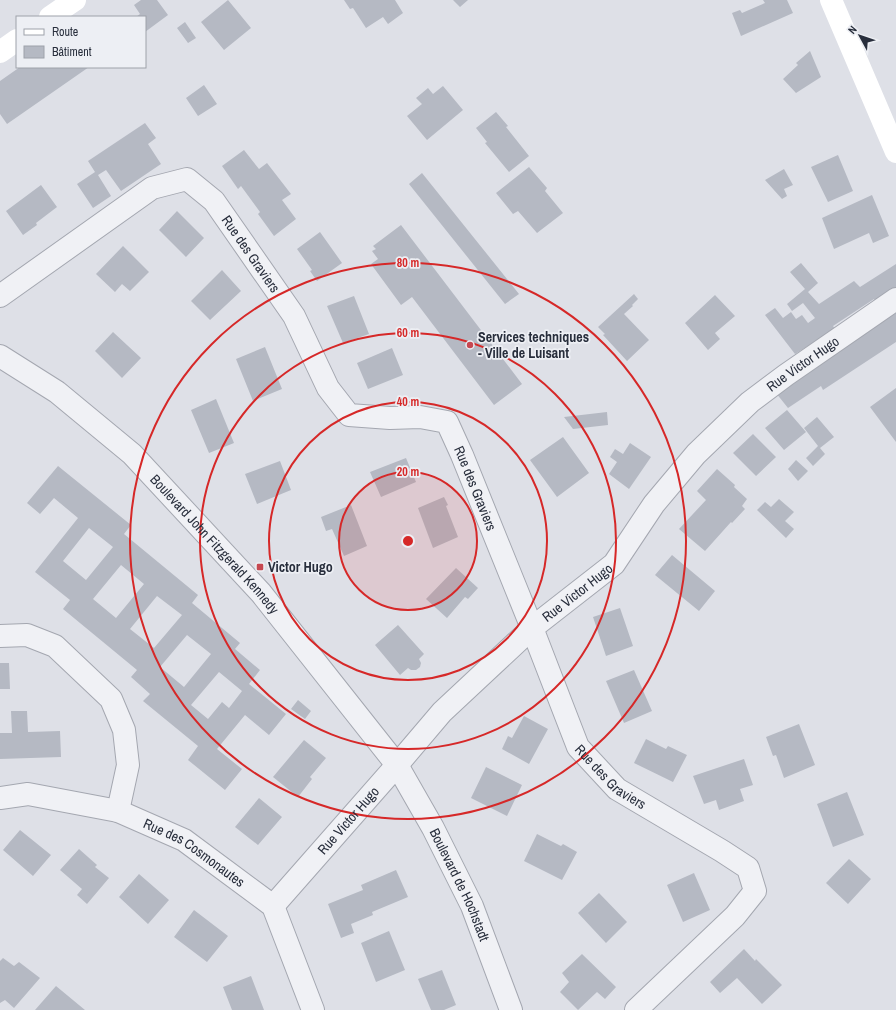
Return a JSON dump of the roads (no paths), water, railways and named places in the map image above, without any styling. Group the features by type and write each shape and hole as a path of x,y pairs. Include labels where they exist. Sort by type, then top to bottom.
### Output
{"main road":[{"path":"51,16 75,0"},
{"path":"831,0 896,152"},
{"path":"0,52 16,41"}],"street":[{"name":"Rue des Graviers","path":"0,296 152,188 187,179 214,202 294,316 328,388 349,415 390,418 420,417 447,422 462,454 578,747 617,789 722,850 748,868 755,890 735,916 636,1010"},
{"name":"Rue Victor Hugo","path":"273,906 442,712 532,628 614,564 654,504 696,454 750,402 786,375 896,299"},
{"name":"Boulevard John Fitzgerald Kennedy","path":"0,356 57,392 132,454 261,593 397,765"},
{"path":"0,636 27,635 55,646 111,699 124,730 128,765 118,810"},
{"name":"Boulevard de Hochstadt","path":"397,765 433,828 472,906 511,1010"},
{"name":"Rue des Cosmonautes","path":"0,798 28,794 118,810 184,840 273,906"},
{"path":"273,906 313,1010"}],"place":[{"name":"Services techniques - Ville de Luisant","path":"470,345"},
{"name":"Victor Hugo","path":"260,567"}]}
